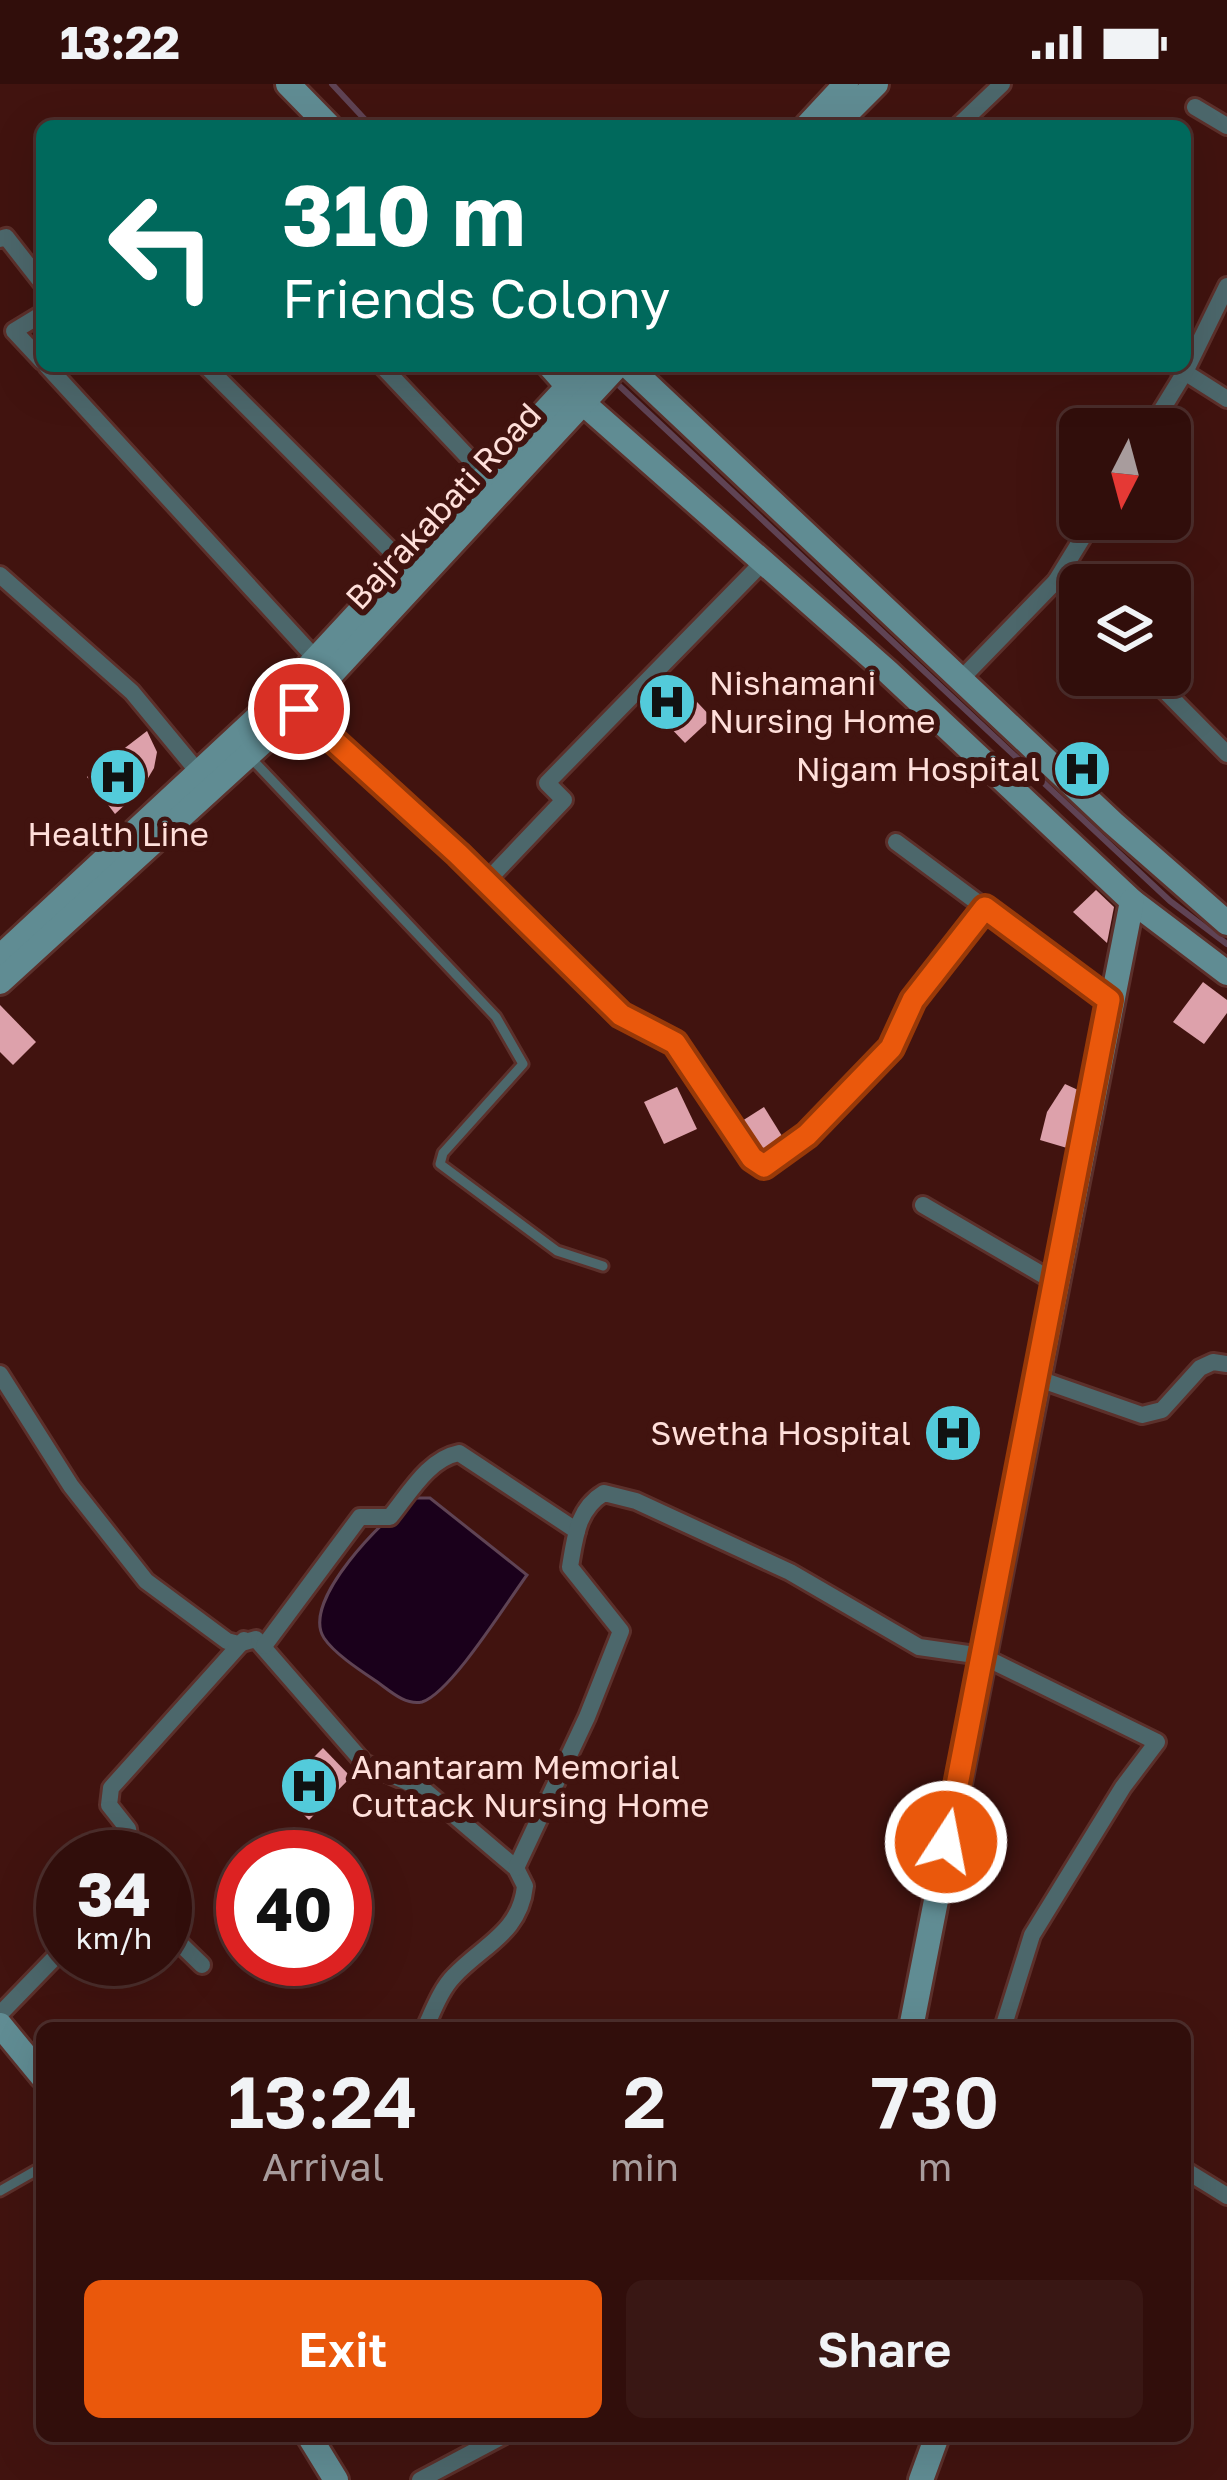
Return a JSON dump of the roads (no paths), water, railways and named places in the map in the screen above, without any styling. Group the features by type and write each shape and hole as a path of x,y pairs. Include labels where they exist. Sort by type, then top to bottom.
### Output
{"street":[{"path":"288,84 320,120"},
{"path":"841,111 876,84"},
{"path":"964,120 1002,84"},
{"path":"1195,107 1227,126"},
{"path":"0,238 6,237 36,276"},
{"path":"1191,350 1227,286"},
{"path":"36,318 14,331 36,355"},
{"path":"51,372 316,658"},
{"path":"212,372 404,564"},
{"path":"388,372 486,476"},
{"name":"Bajrakabati Road","path":"0,957 316,658 486,476 580,387 610,372"},
{"path":"625,372 1227,922"},
{"path":"1160,408 1178,372"},
{"path":"1185,372 1227,399"},
{"path":"580,387 1132,902 1227,973"},
{"name":"Bajrakabati Road","path":"0,982 299,709 580,387"},
{"path":"961,679 1056,581 1081,540"},
{"path":"486,881 564,800 547,783 763,562"},
{"path":"0,575 132,692 199,773"},
{"path":"1056,581 1059,584"},
{"path":"1170,696 1227,754"},
{"path":"299,709 486,881 621,1015 675,1043 752,1158 764,1166 807,1135 891,1048 913,1000 985,908"},
{"path":"896,842 1109,1000"},
{"path":"911,2022 1109,1000 1132,902"},
{"path":"923,1205 1054,1282"},
{"path":"1036,1378 1142,1415 1162,1410 1200,1368 1213,1362 1227,1364"},
{"path":"0,1374 71,1486 146,1581 227,1640 238,1644 256,1639 364,1763 423,1789 516,1868 525,1886 515,1920 504,1936 451,1979 428,2022"},
{"path":"264,1646 360,1516 390,1516 437,1460 449,1454 459,1453 577,1531"},
{"path":"516,1868 587,1717 621,1631 570,1567 577,1531 588,1503 604,1493 636,1501 790,1572 919,1647 982,1656 1157,1742 1123,1787 1032,1935 1005,2022"},
{"path":"128,1830 109,1805 111,1788 245,1639"},
{"path":"192,1955 202,1965"},
{"path":"0,2014 36,1977"},
{"path":"0,2025 36,2069"},
{"path":"1191,2174 1227,2196"},
{"path":"313,2442 336,2480"},
{"path":"420,2480 492,2442"},
{"path":"921,2480 936,2442"}],"lane":[{"path":"249,756 496,1017 516,1046 524,1064 443,1153 440,1164 557,1251 603,1266"},
{"path":"0,2191 36,2170"}],"waterway":[{"path":"332,84 365,120"},
{"path":"611,378 1170,901 1227,944"}],"place":[{"name":"Nishamani Nursing Home","path":"667,702"},
{"name":"Nigam Hospital","path":"1082,769"},
{"name":"Health Line","path":"118,777"},
{"name":"Swetha Hospital","path":"953,1433"},
{"name":"Anantaram Memorial Cuttack Nursing Home","path":"309,1786"}]}
